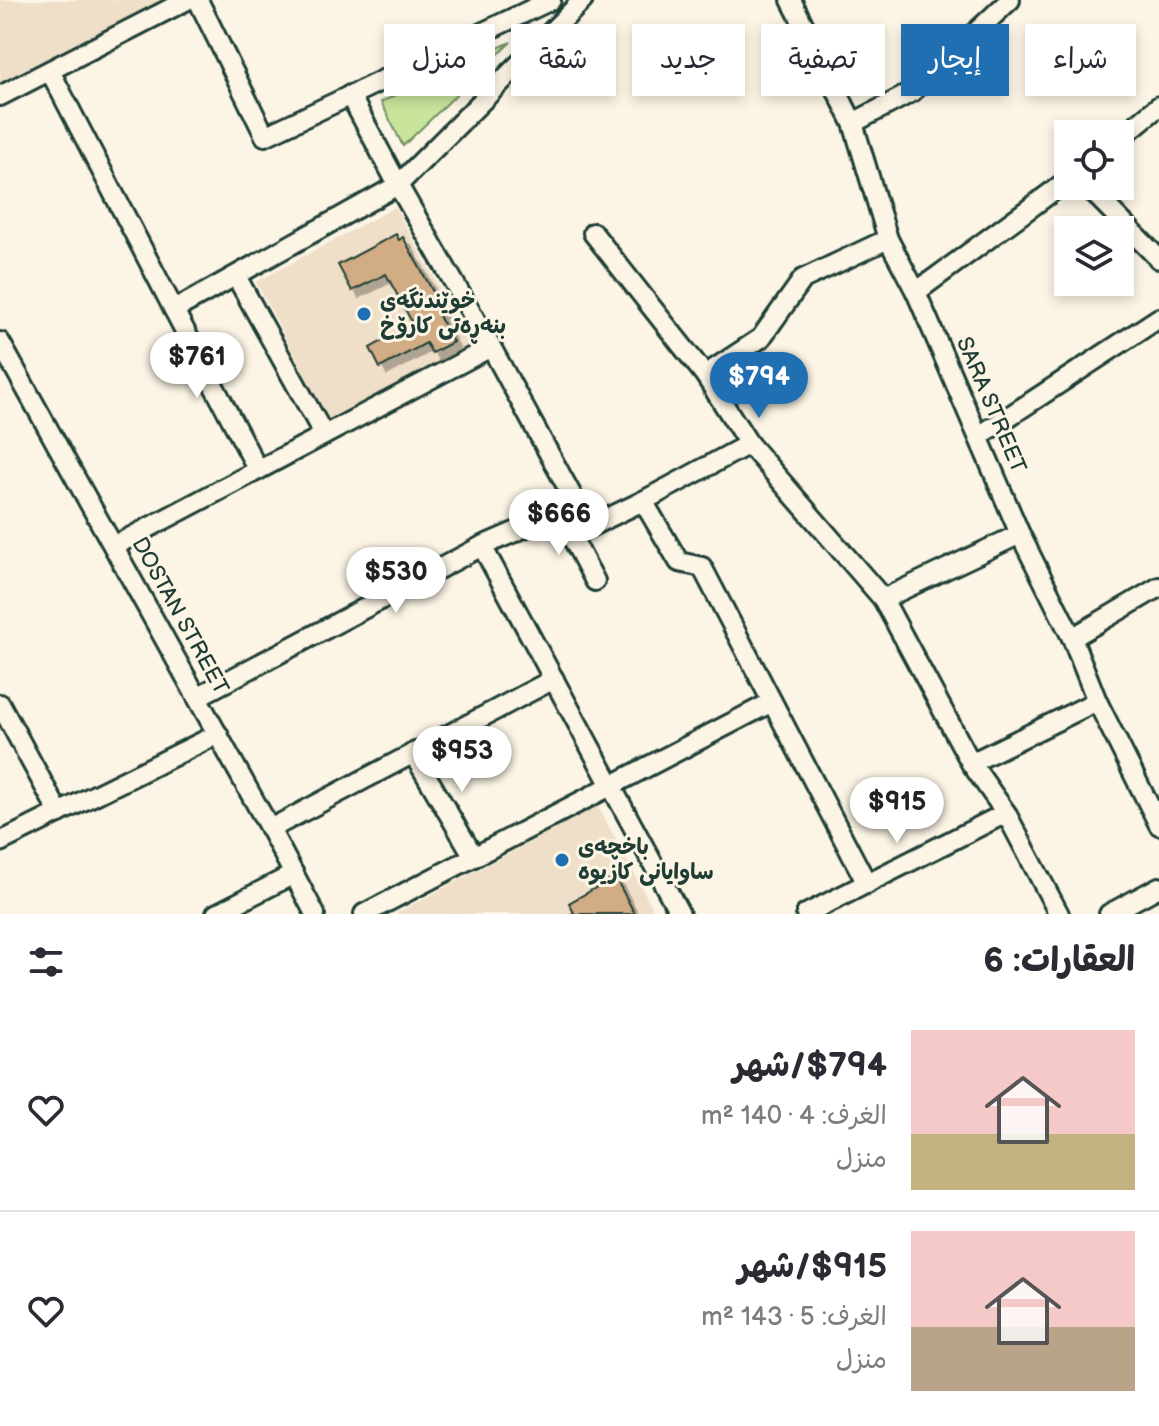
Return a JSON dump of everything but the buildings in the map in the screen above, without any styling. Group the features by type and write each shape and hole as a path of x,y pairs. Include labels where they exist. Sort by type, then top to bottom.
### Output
{"street":[{"path":"0,96 187,0"},
{"path":"198,0 265,136 551,0"},
{"path":"174,310 398,185 583,0"},
{"name":"SARA STREET","path":"791,0 853,123 888,239 916,292 1020,534 1072,638 1097,701 1159,825"},
{"path":"853,123 912,92 1010,0"},
{"path":"50,71 258,470"},
{"path":"197,697 482,546 559,513 582,508 350,95"},
{"path":"1134,127 1159,106"},
{"path":"916,292 1054,190"},
{"path":"1101,200 1159,259"},
{"path":"593,233 705,375 749,444 883,599 971,763 1006,813 1059,914"},
{"path":"705,375 761,338 803,279 888,239"},
{"path":"236,276 324,435"},
{"path":"979,436 1159,318"},
{"name":"DOSTAN STREET","path":"0,343 315,914"},
{"path":"114,546 491,347"},
{"path":"571,536 749,444"},
{"path":"643,501 679,562 702,567 867,884"},
{"path":"559,513 595,581"},
{"path":"883,599 1020,534"},
{"path":"482,546 680,914"},
{"path":"1072,638 1159,587"},
{"path":"270,829 554,679"},
{"path":"971,763 1097,701"},
{"path":"364,914 772,702"},
{"path":"0,704 59,813"},
{"path":"0,842 218,734"},
{"path":"413,753 474,857"},
{"path":"806,914 1006,813"},
{"path":"216,914 294,874"},
{"path":"1109,914 1159,887"}],"shaded area":[{"path":"0,0 167,0 0,84"},
{"name":"خوێندنگەی بنەڕەتی کارۆخ","path":"395,207 472,346 329,420 256,282"},
{"name":"باخچەی ساوایانی کازیوە","path":"598,806 656,914 395,914"}],"green space":[{"path":"511,42 495,57 495,49"},
{"path":"394,96 455,96 403,146 381,102"}],"place":[{"name":"خوێندنگەی بنەڕەتی کارۆخ","path":"364,314"},
{"name":"باخچەی ساوایانی کازیوە","path":"562,860"}]}
